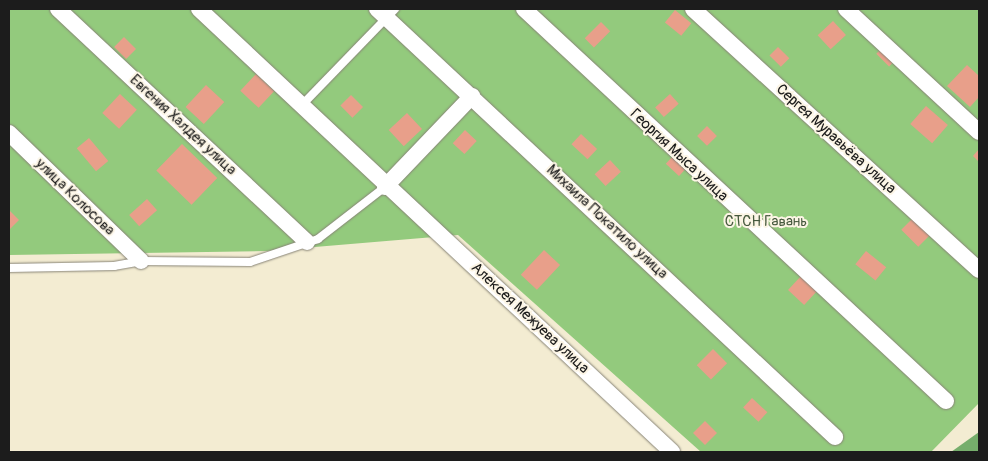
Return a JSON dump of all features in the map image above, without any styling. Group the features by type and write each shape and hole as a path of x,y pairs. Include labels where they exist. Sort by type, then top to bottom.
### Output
{"street":[{"name":"Евгения Халдея улица","path":"58,9 307,242"},
{"name":"Алексея Межуева улица","path":"199,9 385,187 512,299 672,452"},
{"name":"Георгия Мыса улица","path":"524,9 946,401"},
{"name":"Сергея Муравьёва улица","path":"693,9 979,270"},
{"path":"846,9 979,132"},
{"name":"Михаила Покатило улица","path":"386,12 472,96 835,438"},
{"path":"385,187 472,96"},
{"name":"улица Колосова","path":"9,133 141,261"}],"lane":[{"path":"301,106 386,12"},
{"path":"9,268 141,261 232,265 318,239 385,187"}],"green space":[{"name":"СТСН Гавань","path":"9,9 979,9 979,403 931,452 701,452 458,235 267,251 9,255"},
{"path":"979,432 979,452 951,452"}],"building":[{"path":"675,10 691,23 681,36 665,22"},
{"path":"833,21 846,35 831,49 818,35"},
{"path":"601,22 610,31 594,47 585,38"},
{"path":"124,37 136,49 126,59 114,47"},
{"path":"778,47 789,58 781,67 770,55"},
{"path":"882,48 895,61 889,66 876,54"},
{"path":"967,65 979,76 979,97 970,107 947,86"},
{"path":"256,74 274,91 259,108 240,91"},
{"path":"206,85 224,102 204,124 186,107"},
{"path":"120,94 137,110 119,129 102,113"},
{"path":"670,94 679,104 664,117 655,107"},
{"path":"351,95 363,107 352,118 340,106"},
{"path":"926,106 948,125 932,143 910,124"},
{"path":"407,113 422,129 404,146 389,130"},
{"path":"707,126 717,136 707,146 697,136"},
{"path":"465,130 477,141 464,154 453,143"},
{"path":"581,134 597,149 588,159 571,144"},
{"path":"89,138 108,161 96,171 77,148"},
{"path":"182,144 217,178 192,205 156,171"},
{"path":"979,149 979,162 973,156"},
{"path":"674,155 687,167 679,176 666,164"},
{"path":"610,160 621,172 606,186 595,174"},
{"path":"147,199 157,210 139,226 129,215"},
{"path":"9,210 19,220 9,230"},
{"path":"914,217 931,234 918,247 901,230"},
{"path":"544,250 560,265 537,290 521,275"},
{"path":"866,251 886,267 876,281 855,264"},
{"path":"801,276 817,291 804,305 788,290"},
{"path":"713,349 727,363 711,379 697,365"},
{"path":"752,398 767,412 758,422 743,408"},
{"path":"705,421 717,433 705,445 693,433"}]}
